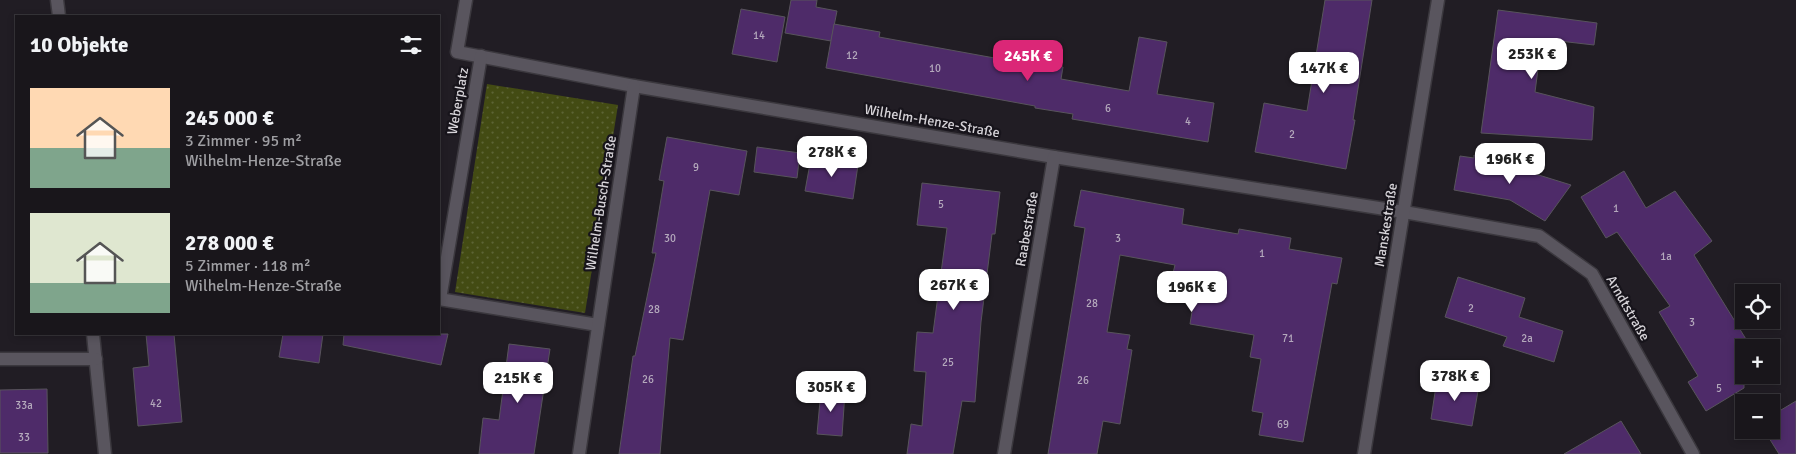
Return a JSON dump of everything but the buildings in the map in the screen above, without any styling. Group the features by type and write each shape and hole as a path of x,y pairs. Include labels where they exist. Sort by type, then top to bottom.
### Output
{"street":[{"path":"57,0 59,15"},
{"name":"Wilhelm-Henze-Straße","path":"466,0 457,52 634,86 1054,157 1404,212"},
{"name":"Manskestraße","path":"1364,454 1438,0"},
{"name":"Weberplatz","path":"440,293 481,56"},
{"name":"Wilhelm-Busch-Straße","path":"579,454 634,86"},
{"name":"Raabestraße","path":"1004,454 1054,157"},
{"name":"Arndtstraße","path":"1404,212 1539,236 1592,274 1693,454"},
{"path":"440,299 598,325"},
{"path":"93,335 105,454"},
{"path":"0,359 96,360"}],"green space":[{"path":"487,84 618,105 585,313 455,292"}]}
